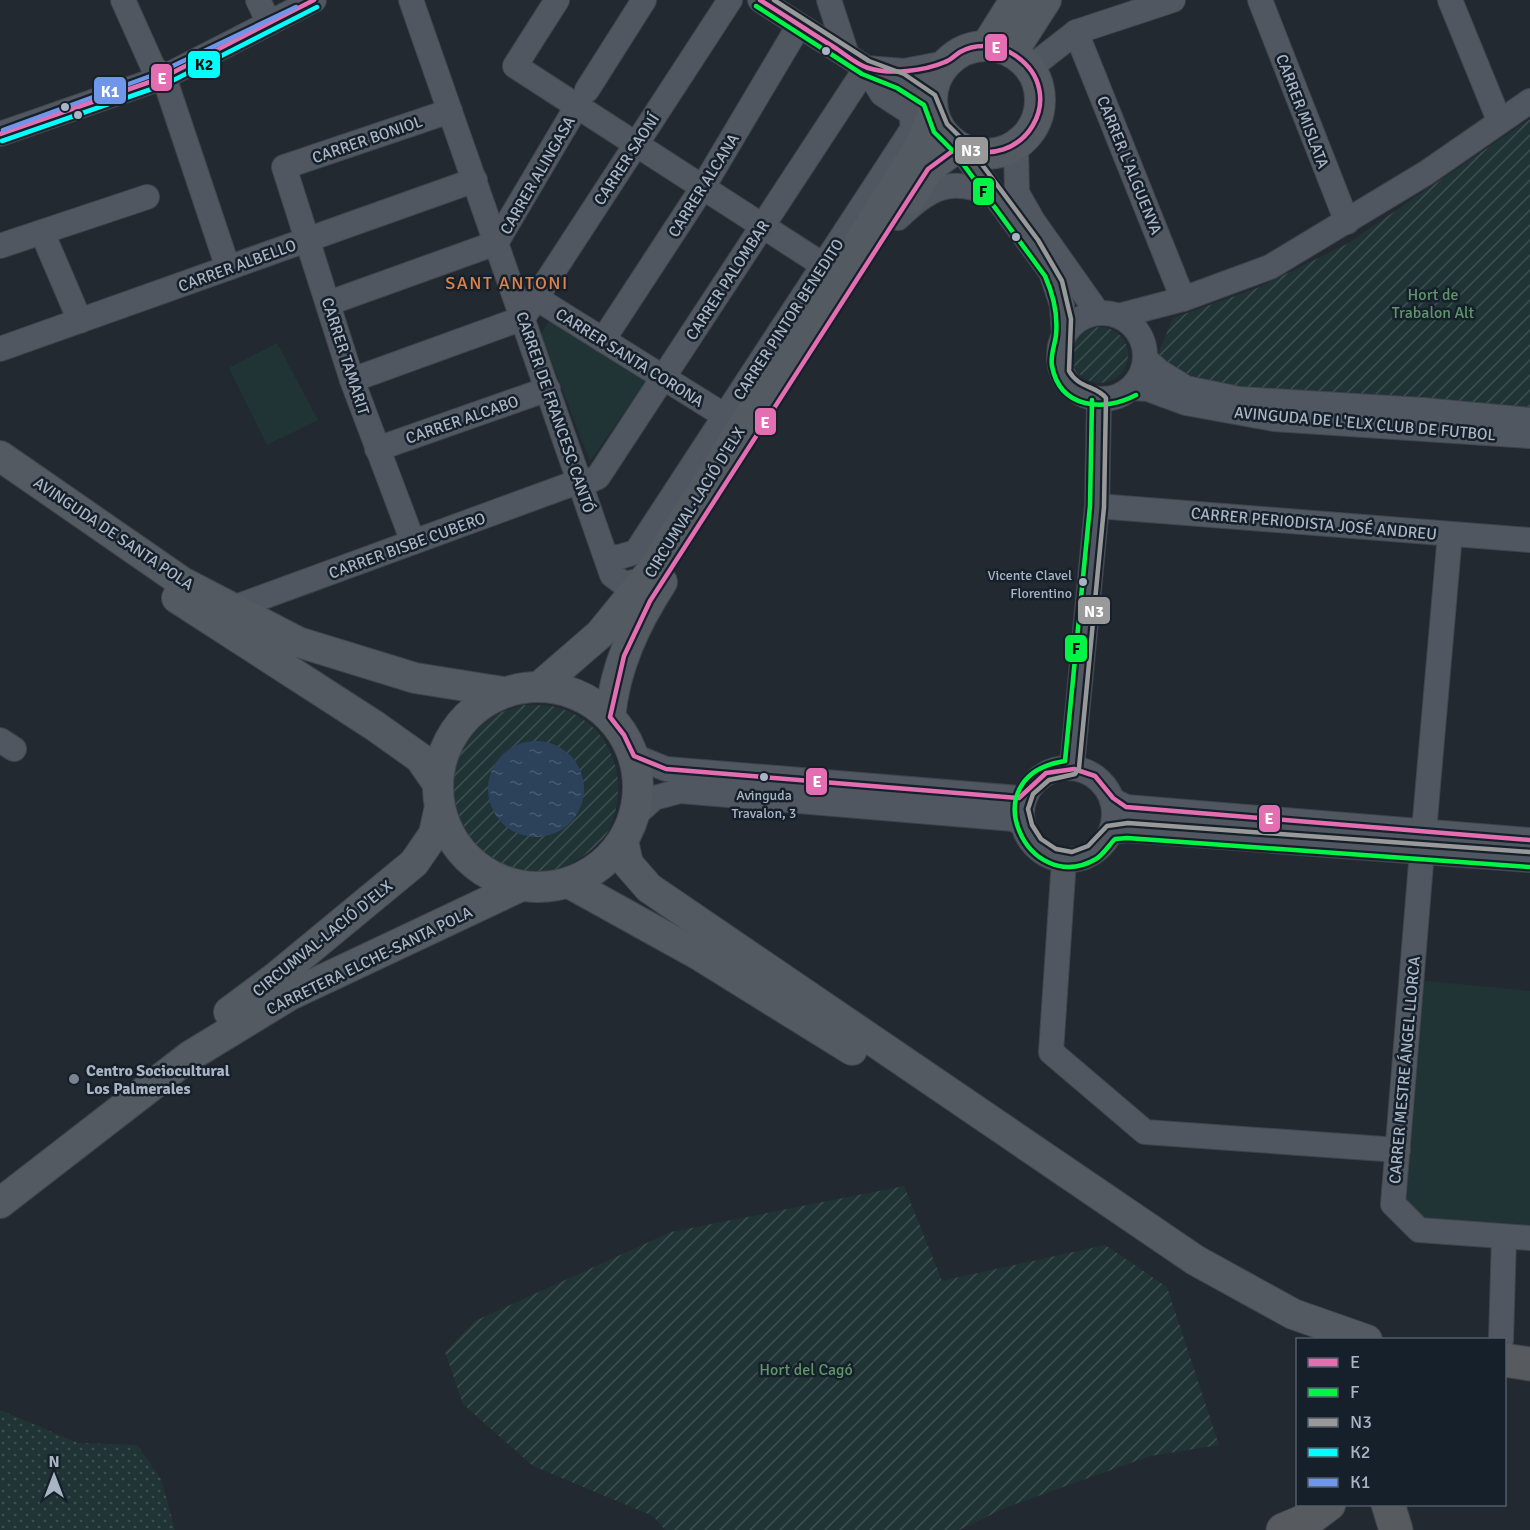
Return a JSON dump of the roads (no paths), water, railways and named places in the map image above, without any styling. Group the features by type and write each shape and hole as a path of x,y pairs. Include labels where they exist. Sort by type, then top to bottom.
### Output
{"highway":[{"path":"1506,1360 1530,1364"},
{"path":"1283,1530 1309,1519 1326,1506"},
{"path":"1389,1506 1396,1530"}],"main road":[{"path":"1009,55 1015,0"},
{"path":"1009,55 1046,0"},
{"path":"961,51 1009,55 1039,87 1039,113 1032,128 1016,146 986,154 959,148 944,134 935,120 932,107 933,84 946,63 961,51"},
{"name":"CIRCUMVAL·LACIÓ D'ELX","path":"540,686 600,634 653,569 920,146 932,107"},
{"name":"CIRCUMVAL·LACIÓ D'ELX","path":"610,717 619,667 631,635 650,601 928,169 959,148"},
{"name":"AVINGUDA DE SANTA POLA","path":"0,456 182,582 298,642 404,675 503,692"},
{"name":"AVINGUDA DE SANTA POLA","path":"0,479 230,633 375,726 420,758 436,781"},
{"path":"629,828 600,866 569,883 545,887 521,886 493,877 469,861 450,838 439,811 436,781 442,752 456,726 477,706 503,692 540,686 566,690 590,700 610,717 624,735 634,756 639,786 629,828 628,864 649,888 1195,1260 1293,1314 1361,1338"},
{"name":"CIRCUMVAL·LACIÓ D'ELX","path":"185,1052 414,863 434,834 439,811"},
{"path":"569,883 699,956 839,1042 1150,1250 1245,1310 1303,1338"},
{"name":"CARRETERA ELCHE-SANTA POLA","path":"185,1052 290,995 521,886"},
{"path":"0,1185 185,1052"},
{"path":"0,1203 185,1052"}],"street":[{"path":"123,0 159,72 228,268"},
{"path":"0,134 159,72 264,13 293,0"},
{"path":"264,13 314,0"},
{"name":"CARRER DE FRANCESC CANTÓ","path":"411,0 608,557 612,575 624,584 639,581 653,569"},
{"path":"557,0 515,66 582,98 636,144 823,265"},
{"name":"CARRER ALINGASA","path":"496,243 582,98 644,0"},
{"name":"CARRER SAONÍ","path":"523,318 730,0"},
{"path":"760,0 798,27 865,65 909,84 932,107"},
{"name":"CARRER PINTOR BENEDITO","path":"608,557 619,557 636,552 913,128 911,113 882,94 829,0"},
{"path":"1009,55 1173,0"},
{"name":"CARRER MISLATA","path":"1260,0 1347,222"},
{"path":"1450,0 1499,120"},
{"name":"CARRER ALCANA","path":"603,340 703,187 798,27"},
{"name":"CARRER L'ALGUENYA","path":"1076,32 1183,299"},
{"path":"865,65 904,71 946,63"},
{"name":"CARRER PALOMBAR","path":"581,483 598,477 865,65"},
{"path":"0,123 159,72"},
{"path":"1183,299 1158,318 1143,348 1141,375 1132,388 1116,397 1099,400 1081,395 1068,384 1059,368 1058,350 1064,334 1079,319 1183,299 1270,267 1426,173 1499,120 1530,101"},
{"name":"CARRER BONIOL","path":"284,167 450,111"},
{"path":"1016,146 1017,193 1033,221 1108,315 1132,325 1143,348"},
{"path":"959,148 1052,272 1062,305 1064,334"},
{"name":"CARRER TAMARIT","path":"284,167 352,380 376,449 413,542"},
{"name":"CARRER ALBELLO","path":"0,349 475,180"},
{"path":"898,218 919,198 938,187 958,187 993,195"},
{"path":"0,246 147,197"},
{"path":"42,232 80,321"},
{"path":"329,303 496,243"},
{"name":"CARRER SANTA CORONA","path":"536,298 725,416"},
{"path":"352,380 523,318"},
{"name":"AVINGUDA DE L'ELX CLUB DE FUTBOL","path":"1143,348 1160,372 1186,388 1239,399 1422,410 1530,420"},
{"name":"AVINGUDA DE L'ELX CLUB DE FUTBOL","path":"1132,388 1148,388 1186,403 1274,419 1530,436"},
{"name":"CARRER ALCABO","path":"376,449 548,389"},
{"path":"1072,768 1097,506 1099,400"},
{"name":"CARRER BISBE CUBERO","path":"233,608 581,483"},
{"name":"CARRER PERIODISTA JOSÉ ANDREU","path":"1097,506 1530,540"},
{"name":"CARRER MESTRE ÁNGEL LLORCA","path":"1449,534 1393,1204 1419,1230 1504,1237"},
{"path":"634,756 666,769 1024,797"},
{"path":"1072,768 1087,772 1100,780 1112,800 1114,813 1111,832 1105,842 1090,854 1064,860 1050,856 1034,845 1023,825 1021,810 1024,797 1036,780 1047,772 1072,768"},
{"path":"629,828 654,798 680,792 1014,819 1023,825"},
{"path":"1112,800 1126,807 1423,841 1530,860"},
{"path":"1111,832 1126,830 1423,841 1530,840"},
{"path":"1064,860 1051,1052 1145,1132 1398,1150"},
{"path":"1501,1338 1504,1237 1530,1238"}],"water":[{"path":"536,741 554,745 570,755 580,771 584,789 580,807 570,823 554,833 536,837 518,833 502,823 492,807 488,789 492,771 502,755 518,745"}],"place":[{"name":"Vicente Clavel Florentino","path":"1083,582"},
{"name":"Avinguda Travalon, 3","path":"764,777"},
{"name":"Centro Sociocultural Los Palmerales","path":"74,1079"}],"district":[{"name":"SANT ANTONI","path":"507,283"}],"park label":[{"name":"Hort de Trabalon Alt","path":"1433,303"},
{"name":"Hort del Cagó","path":"806,1369"}]}
